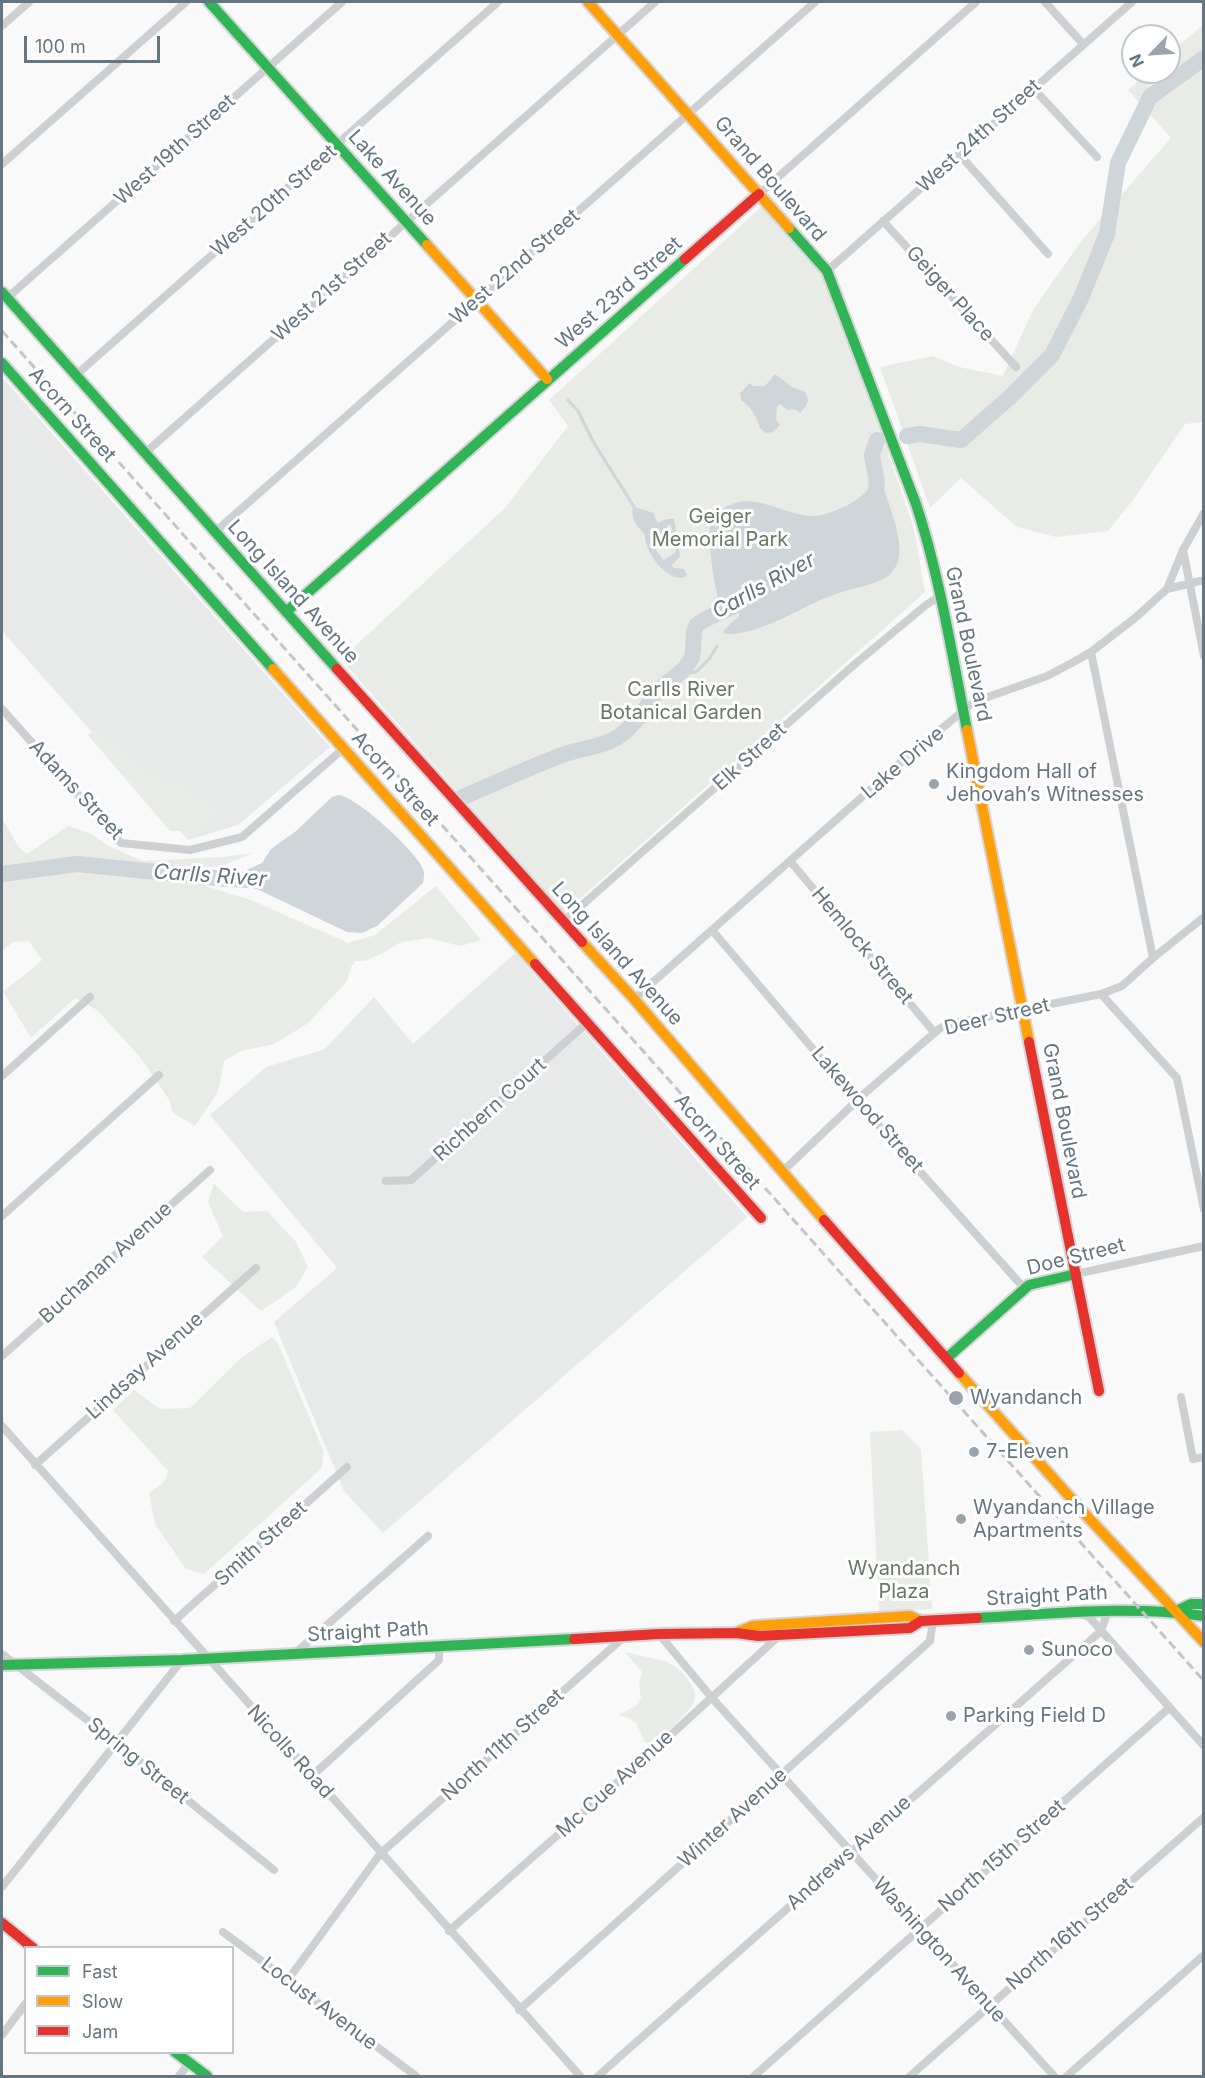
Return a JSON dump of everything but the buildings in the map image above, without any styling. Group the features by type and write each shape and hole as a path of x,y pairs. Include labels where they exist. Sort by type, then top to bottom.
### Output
{"street":[{"path":"2,26 29,2"},
{"path":"2,164 186,2"},
{"name":"Lake Avenue","path":"209,2 547,379"},
{"name":"West 19th Street","path":"4,295 342,2"},
{"name":"West 20th Street","path":"76,375 498,2"},
{"name":"Grand Boulevard","path":"588,2 827,271 916,504 940,597 1099,1391"},
{"name":"West 21st Street","path":"145,453 656,2"},
{"name":"West 22nd Street","path":"215,532 814,2"},
{"name":"West 23rd Street","path":"286,612 976,2"},
{"path":"1045,2 1083,44"},
{"name":"West 24th Street","path":"827,271 1132,2"},
{"path":"1033,88 1097,158"},
{"path":"960,154 1048,254"},
{"name":"Geiger Place","path":"883,221 1016,367"},
{"name":"Long Island Avenue","path":"4,295 634,999 782,1172 1203,1642"},
{"name":"Acorn Street","path":"2,363 761,1218"},
{"path":"1167,589 1183,550 1203,513"},
{"path":"1183,550 1203,656"},
{"name":"Lake Drive","path":"634,999 907,757 974,702 1047,676 1091,652 1135,618 1167,589 1203,579"},
{"name":"Elk Street","path":"564,921 855,664 926,605 940,597"},
{"path":"1091,652 1153,958"},
{"name":"Adams Street","path":"2,709 121,843 190,850 242,837 344,748"},
{"name":"Hemlock Street","path":"790,861 934,1032"},
{"name":"Deer Street","path":"782,1172 857,1101 943,1026 1101,994 1122,986 1203,917"},
{"name":"Lakewood Street","path":"712,930 857,1101 1024,1288"},
{"path":"1101,994 1177,1078 1203,1209"},
{"path":"2,1076 90,997"},
{"name":"Richbern Court","path":"386,1181 411,1180 588,1023"},
{"path":"2,1216 159,1075"},
{"name":"Buchanan Avenue","path":"2,1356 210,1170"},
{"name":"Doe Street","path":"947,1358 1029,1285 1203,1246"},
{"name":"Lindsay Avenue","path":"36,1465 256,1268"},
{"path":"1181,1397 1193,1459 1203,1457"},
{"name":"Nicolls Road","path":"2,1426 380,1854 580,2076"},
{"name":"Smith Street","path":"174,1621 347,1467"},
{"path":"294,1654 428,1536"},
{"name":"Straight Path","path":"1176,1612 1191,1604 1203,1604"},
{"path":"1101,1631 1108,1611"},
{"name":"Straight Path","path":"2,1665 182,1660 659,1634 780,1635 910,1628 921,1621 933,1620 1108,1611 1176,1612 1203,1616"},
{"path":"1078,1613 1090,1618 1203,1746"},
{"name":"Straight Path","path":"737,1633 753,1626 791,1622 910,1616 921,1621"},
{"name":"Winter Avenue","path":"519,2010 930,1641 933,1620"},
{"name":"Andrews Avenue","path":"598,2076 1101,1631"},
{"name":"Washington Avenue","path":"659,1634 712,1698 1054,2076"},
{"name":"Mc Cue Avenue","path":"449,1931 780,1635"},
{"name":"North 11th Street","path":"287,1981 380,1854 625,1636"},
{"path":"312,1776 439,1660 439,1646"},
{"name":"Spring Street","path":"2,1654 117,1743 274,1870"},
{"path":"2,1887 182,1660"},
{"name":"North 15th Street","path":"754,2076 1169,1708"},
{"name":"North 16th Street","path":"910,2076 1203,1816"},
{"path":"2,1923 32,1946"},
{"name":"Locust Avenue","path":"223,1932 416,2076"},
{"path":"1067,2076 1203,1955"},
{"path":"2,2035 24,2005"},
{"path":"178,2054 207,2076"},
{"path":"179,2076 189,2063"}],"shaded area":[{"path":"2,377 330,747 238,825 188,840 2,631"},
{"path":"515,953 747,1217 383,1533 344,1491 274,1322 337,1268 210,1115 266,1067 325,1049 374,997 413,1044"}],"green space":[{"path":"1203,25 1203,422 1185,424 1133,500 1108,531 1056,537 1017,527 961,478 930,508 880,367 933,356 959,367 1003,376 1033,310 1082,240 1171,138 1128,90 1135,84 1181,84 1181,44"},
{"name":"Geiger Memorial Park","path":"767,202 827,271 914,529 925,592 564,913 341,659 505,508 568,426 549,400"},
{"path":"98,729 133,760 158,776 182,785 209,802 220,817 203,831 170,831 88,735"},
{"path":"2,820 27,854 68,826 92,834 110,847 143,861 253,853 222,866 200,868 205,886 251,900 348,943 375,935 436,886 481,940 460,946 429,938 401,942 365,961 355,961 347,981 307,1024 274,1044 241,1051 224,1061 218,1092 195,1126 172,1112 170,1101 140,1057 97,1010 75,998 31,1038 3,991 42,960 29,941 13,942 2,951"},
{"path":"214,1184 243,1212 267,1211 296,1242 308,1267 296,1287 261,1311 202,1257 223,1236 208,1202"},
{"path":"272,1337 277,1342 323,1450 322,1468 204,1574 186,1569 155,1524 149,1493 164,1482 168,1471 113,1410 134,1390 160,1409 190,1408 241,1358"},
{"name":"Wyandanch Plaza","path":"902,1430 921,1449 932,1609 879,1611 870,1432"},
{"path":"625,1652 668,1662 683,1673 693,1687 695,1695 693,1705 667,1733 652,1744 645,1742 636,1723 618,1715 636,1706 641,1698 639,1684 642,1672"}],"water":[{"path":"775,374 792,387 805,392 808,401 800,413 795,409 788,410 780,404 777,406 776,419 780,425 773,432 766,433 760,428 751,409 741,400 740,393 750,383 753,386 765,386"},
{"path":"877,483 883,486 899,543 897,563 890,575 876,582 822,599 768,625 754,630 725,634 723,631 739,616 739,611 735,607 721,618 717,616 718,602 710,548 710,525 717,513 736,503 748,501 797,514 822,515 852,503"},
{"path":"634,507 654,513 658,523 674,519 680,556 671,566 684,569 687,575 685,577 678,578 664,571 652,557 645,535 635,522 632,510","holes":["670,524 672,528 670,536 676,552 664,560 655,549 665,534 667,526"]},
{"path":"339,795 359,805 386,826 410,850 424,871 423,883 377,926 362,933 347,932 259,890 227,879 262,863 271,849 296,831 332,797"}],"waterway":[{"name":"Carlls River","path":"907,436 920,434 961,440 1009,398 1052,355 1081,298 1107,234 1118,163 1150,97 1204,58"},
{"path":"568,400 578,411 594,443 636,510"},
{"name":"Carlls River","path":"873,504 877,483 872,455 877,440"},
{"name":"Carlls River","path":"461,798 549,760 601,745 622,734 637,720 657,692 687,666 692,657 696,626 736,605"},
{"path":"679,674 696,672 709,659 717,646"},
{"name":"Carlls River","path":"2,874 77,864 248,880"}],"railway":[{"path":"2,331 1204,1681"}],"traffic: fast":[{"path":"209,2 427,245"},
{"path":"789,228 827,271 916,504 939,588 967,730"},
{"path":"286,612 685,259"},
{"path":"2,292 337,669"},
{"path":"2,363 273,669"},
{"path":"947,1358 1029,1285 1076,1274"},
{"path":"1176,1611 1191,1604 1204,1604"},
{"path":"977,1618 1119,1611 1204,1616"},
{"path":"2,1665 182,1660 574,1639"},
{"path":"178,2054 207,2076"}],"traffic: slow":[{"path":"588,2 789,228"},
{"path":"427,245 547,379"},
{"path":"273,669 535,964"},
{"path":"967,730 1029,1042"},
{"path":"582,942 824,1220"},
{"path":"959,1373 1204,1642"},
{"path":"738,1632 753,1626 910,1616 921,1621"}],"traffic: jam":[{"path":"685,259 759,194"},
{"path":"337,669 582,942"},
{"path":"535,964 761,1218"},
{"path":"1029,1042 1099,1391"},
{"path":"824,1220 959,1373"},
{"path":"574,1639 659,1634 737,1633 758,1636 910,1628 921,1621 977,1618"},
{"path":"2,1923 31,1946"}],"place":[{"name":"Kingdom Hall of Jehovah’s Witnesses","path":"934,784"},
{"name":"Wyandanch","path":"956,1398"},
{"name":"7-Eleven","path":"974,1452"},
{"name":"Wyandanch Village Apartments","path":"961,1519"},
{"name":"Sunoco","path":"1029,1650"},
{"name":"Parking Field D","path":"951,1716"}],"park label":[{"name":"Carlls River Botanical Garden","path":"681,702"}]}
